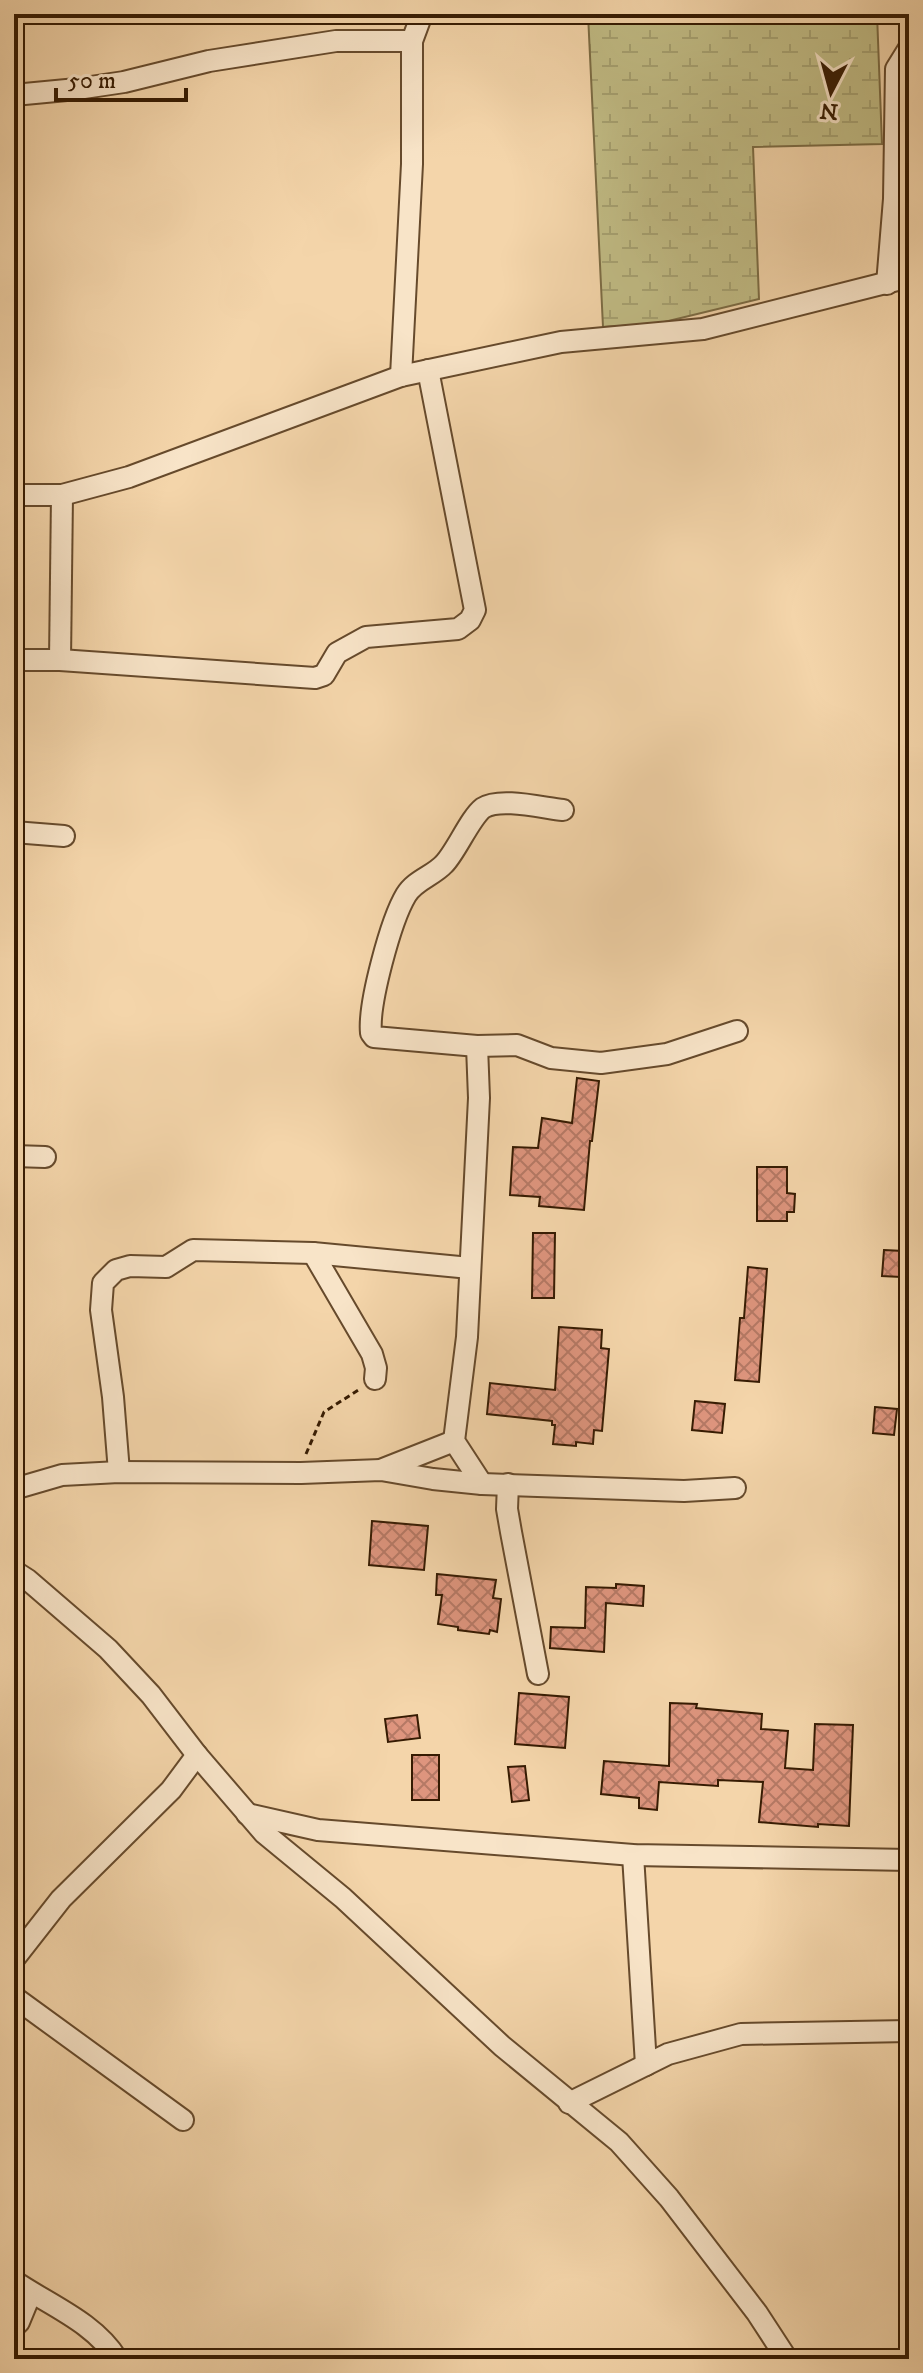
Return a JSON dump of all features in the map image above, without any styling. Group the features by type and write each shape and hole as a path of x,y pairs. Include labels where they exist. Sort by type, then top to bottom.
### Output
{"street":[{"path":"401,376 412,164 412,41 422,14"},
{"path":"14,95 108,84 209,61 336,41 412,41"},
{"path":"887,284 894,199 896,69 909,48"},
{"path":"14,495 62,495 129,477 401,376 561,342 703,329 909,277"},
{"path":"14,660 60,660 315,678 324,675 337,653 366,637 458,629 470,620 475,610 428,370"},
{"path":"60,660 62,495"},
{"path":"563,810 503,803 483,808 445,864 423,877 407,893 392,929 375,993 371,1033 374,1037 477,1046 517,1045 551,1058 601,1063 667,1054 737,1031"},
{"path":"14,832 64,836"},
{"path":"477,1046 479,1098 467,1337 454,1441 482,1484"},
{"path":"14,1156 45,1157"},
{"path":"119,1472 101,1310 103,1283 116,1270 130,1266 166,1267 193,1250 313,1253 470,1268"},
{"path":"313,1253 372,1354 375,1379"},
{"path":"381,1470 454,1441"},
{"path":"14,1489 62,1475 119,1472 381,1470 482,1484 684,1491 735,1488"},
{"path":"508,1484 507,1509 538,1674"},
{"path":"14,1571 108,1649 151,1695 197,1755 264,1833 353,1907 455,2004 619,2142 669,2198 757,2313 787,2359"},
{"path":"14,1959 61,1899 171,1790 197,1755"},
{"path":"247,1814 318,1830 633,1855 909,1860"},
{"path":"633,1855 646,2065"},
{"path":"14,1997 183,2120"},
{"path":"569,2103 668,2054 741,2034 909,2031"},
{"path":"14,2327 19,2322 22,2287 84,2323 117,2359"}],"path":[{"path":"301,1473 312,1436 324,1412 369,1386 375,1379"}],"green space":[{"path":"588,14 877,14 882,144 753,147 759,299 656,324 603,327"}],"building":[{"path":"577,1078 599,1081 584,1210 539,1206 540,1197 510,1195 513,1147 538,1148 542,1118 572,1123"},
{"path":"757,1167 787,1167 787,1193 795,1194 794,1212 787,1212 787,1221 757,1221"},
{"path":"533,1233 555,1233 554,1298 532,1298"},
{"path":"884,1250 903,1251 901,1277 882,1276"},
{"path":"748,1267 767,1269 759,1382 735,1380"},
{"path":"559,1327 602,1330 601,1348 609,1349 602,1431 594,1430 593,1444 553,1444 555,1425 552,1421 487,1414 490,1383 555,1390"},
{"path":"695,1401 725,1404 722,1433 692,1430"},
{"path":"875,1407 897,1409 894,1435 873,1433"},
{"path":"372,1521 428,1526 424,1570 369,1565"},
{"path":"437,1574 496,1580 493,1598 501,1599 497,1632 490,1630 489,1634 458,1630 458,1627 438,1624 442,1595 436,1595"},
{"path":"616,1584 644,1586 643,1606 606,1603 604,1652 550,1648 551,1627 585,1628 586,1587 616,1588"},
{"path":"519,1693 569,1697 565,1748 515,1744"},
{"path":"670,1703 762,1714 761,1729 788,1731 785,1768 813,1770 815,1724 853,1725 849,1826 759,1822 763,1782 718,1780 718,1786 659,1782 657,1810 639,1808 639,1798 601,1794 604,1761 669,1766"},
{"path":"417,1715 420,1738 388,1742 385,1719"},
{"path":"412,1755 439,1755 439,1800 412,1800"},
{"path":"525,1766 529,1800 512,1802 508,1767"}]}
